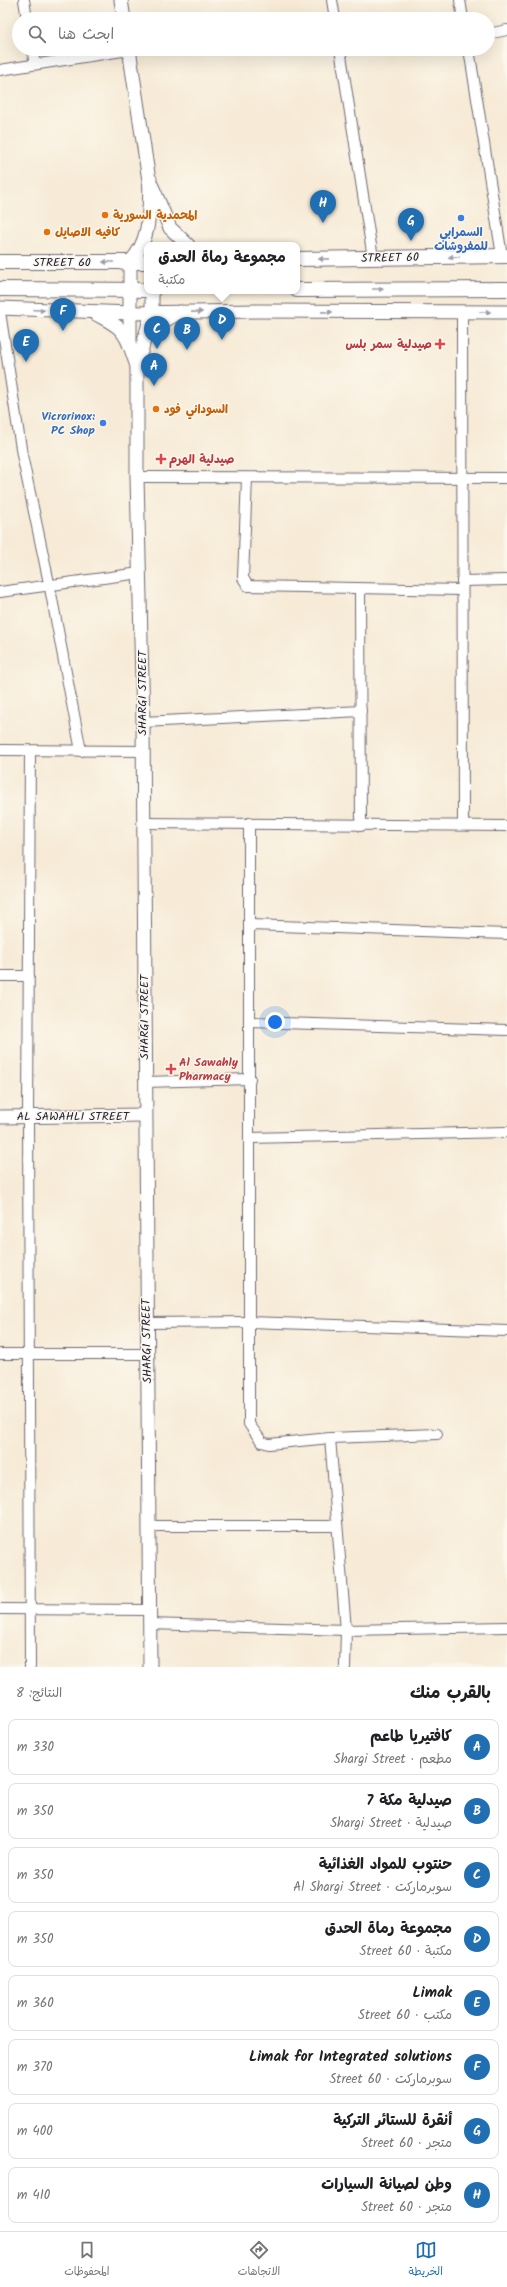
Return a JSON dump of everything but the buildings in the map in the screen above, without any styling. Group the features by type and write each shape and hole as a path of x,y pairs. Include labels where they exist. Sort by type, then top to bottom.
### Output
{"main road":[{"name":"STREET 60","path":"300,259 505,256"},
{"name":"STREET 60","path":"0,262 144,262"},
{"path":"0,289 144,290"},
{"path":"300,290 507,289"}],"street":[{"path":"24,0 27,12"},
{"path":"121,0 123,12"},
{"path":"332,0 334,12"},
{"path":"460,0 463,12"},
{"path":"495,33 507,30"},
{"path":"33,56 35,64"},
{"path":"0,70 89,56"},
{"path":"130,56 150,179 153,242"},
{"path":"341,56 373,258"},
{"path":"470,56 505,256"},
{"path":"150,179 170,228 185,242"},
{"path":"130,346 130,262 138,253 146,235 150,179"},
{"path":"137,366 152,312 152,294"},
{"path":"0,308 130,313 507,312"},
{"path":"0,312 22,455 49,583 81,751"},
{"path":"91,312 117,324 125,334 137,366"},
{"path":"144,342 157,325 180,312"},
{"path":"462,312 464,478 462,585 463,825"},
{"name":"SHARGI STREET","path":"137,366 137,477 143,722 142,751 148,1354 148,1610 150,1624 150,1667"},
{"path":"137,477 507,478"},
{"path":"247,478 245,582 248,586 360,589 462,585 507,580"},
{"path":"0,592 49,583 140,572"},
{"path":"360,589 360,826"},
{"path":"143,722 361,711"},
{"path":"0,750 142,751"},
{"path":"30,750 28,976 30,1667"},
{"path":"143,823 249,823 360,826 507,826"},
{"path":"249,823 249,1424 262,1442 269,1444 330,1438 437,1434"},
{"path":"250,925 507,934"},
{"path":"0,976 28,976"},
{"path":"250,1022 507,1030"},
{"path":"145,1082 250,1079"},
{"name":"AL SAWAHLI STREET","path":"0,1117 145,1116"},
{"path":"250,1138 507,1132"},
{"path":"147,1323 250,1322 507,1331"},
{"path":"0,1354 148,1354"},
{"path":"330,1438 346,1630 345,1667"},
{"path":"148,1526 337,1526"},
{"path":"0,1609 148,1610"},
{"path":"150,1624 346,1630 507,1627"}],"place":[{"name":"المحمدية السورية","path":"105,215"},
{"name":"السمرابي للمفروشات","path":"461,218"},
{"name":"وطن لصيانة السيارات","path":"323,223"},
{"name":"كافيه الاصايل","path":"47,232"},
{"name":"أنقرة للستائر التركية","path":"411,241"},
{"name":"Limak for Integrated solutions","path":"63,331"},
{"name":"مجموعة رماة الحدق","path":"222,340"},
{"name":"صيدلية سمر بلس","path":"440,344"},
{"name":"حنتوب للمواد الغذائية","path":"157,349"},
{"name":"صيدلية مكة 7","path":"187,350"},
{"name":"Limak","path":"26,362"},
{"name":"كافتيريا طاعم","path":"154,386"},
{"name":"السوداني فود","path":"156,409"},
{"name":"Vicrorinox: PC Shop","path":"103,423"},
{"name":"صيدلية الهرم","path":"161,459"},
{"name":"Al Sawahly Pharmacy","path":"171,1069"}]}
